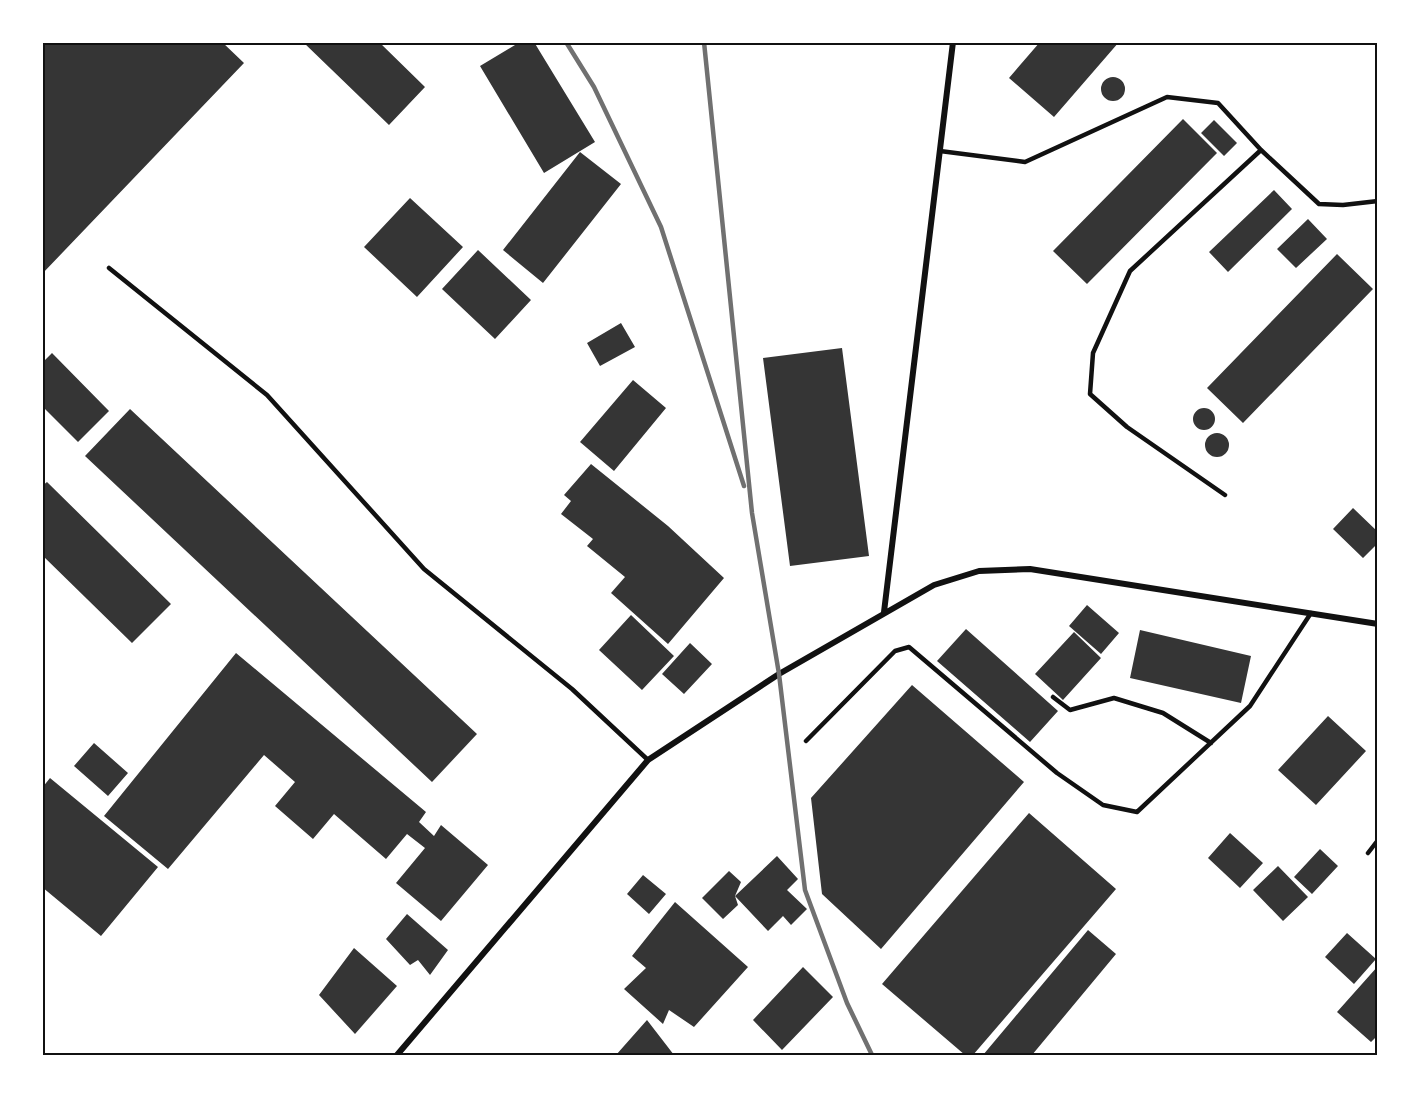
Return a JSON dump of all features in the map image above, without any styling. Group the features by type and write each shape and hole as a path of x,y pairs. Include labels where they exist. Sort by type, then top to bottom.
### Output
{"street":[{"path":"884,612 953,42"},
{"path":"398,1055 648,760 779,674 933,585 979,572 1030,569 1378,624"}],"lane":[{"path":"940,152 1025,162 1167,97 1218,103 1261,150 1319,204 1343,205 1378,201"},
{"path":"1225,495 1127,427 1090,394 1093,353 1130,271 1261,150"},
{"path":"109,268 267,395 424,569 572,689 648,760"},
{"path":"806,741 895,651 909,647 1057,773 1103,805 1137,812 1250,706 1311,613"},
{"path":"1053,697 1070,710 1114,698 1163,713 1210,743"},
{"path":"1368,852 1378,840"}],"building":[{"path":"42,42 222,42 244,63 42,274"},
{"path":"303,42 379,42 425,87 389,125"},
{"path":"520,42 534,42 595,142 544,173 480,66"},
{"path":"1040,42 1119,42 1054,117 1009,78"},
{"path":"1113,77 1118,78 1124,84 1124,94 1118,100 1113,101 1108,100 1102,94 1101,89 1102,84 1108,78"},
{"path":"1183,119 1217,153 1087,284 1053,251"},
{"path":"1214,120 1237,143 1224,156 1201,133"},
{"path":"580,152 621,184 543,283 503,250"},
{"path":"1274,190 1292,209 1228,272 1209,252"},
{"path":"410,198 463,247 417,297 364,247"},
{"path":"1308,219 1327,239 1296,268 1277,249"},
{"path":"478,250 531,300 495,339 442,289"},
{"path":"1337,254 1373,289 1243,423 1207,388"},
{"path":"621,323 635,347 600,366 587,343"},
{"path":"842,348 869,556 790,566 763,358"},
{"path":"52,353 109,411 78,442 42,406 42,363"},
{"path":"633,380 666,408 614,471 580,442"},
{"path":"1204,408 1212,411 1215,419 1212,427 1204,430 1196,427 1193,419 1196,411"},
{"path":"130,409 477,734 432,782 85,456"},
{"path":"1217,433 1222,434 1228,440 1228,450 1222,456 1217,457 1212,456 1206,450 1205,445 1206,440 1212,434"},
{"path":"591,464 668,526 724,578 668,644 611,593 625,577 587,546 593,539 561,514 571,501 564,495"},
{"path":"47,482 171,604 132,643 42,555 42,486"},
{"path":"1353,508 1378,532 1378,543 1363,558 1333,529"},
{"path":"1087,605 1119,633 1101,654 1069,626"},
{"path":"631,615 674,656 642,690 599,650"},
{"path":"966,629 1058,711 1030,742 937,661"},
{"path":"1140,630 1251,656 1241,703 1130,678"},
{"path":"1074,632 1101,658 1063,700 1035,674"},
{"path":"690,643 712,664 684,694 662,674"},
{"path":"236,653 426,812 419,822 434,836 441,825 488,865 441,921 396,883 425,848 407,834 386,859 334,814 313,839 275,806 295,782 264,755 168,869 104,816"},
{"path":"912,685 1024,782 881,949 822,894 811,798"},
{"path":"1328,716 1366,751 1316,805 1278,770"},
{"path":"94,743 128,773 108,796 74,766"},
{"path":"50,778 158,867 101,936 42,887 42,788"},
{"path":"1029,813 1116,889 973,1055 965,1055 882,984"},
{"path":"1230,833 1263,863 1240,888 1208,858"},
{"path":"1320,849 1338,866 1312,894 1294,877"},
{"path":"777,856 798,879 787,890 807,909 791,925 783,916 768,931 735,896"},
{"path":"1278,866 1308,897 1283,921 1253,890"},
{"path":"729,871 741,882 735,896 738,905 723,919 702,898"},
{"path":"643,875 666,894 649,914 627,894"},
{"path":"675,902 748,967 694,1027 669,1010 663,1024 624,989 646,968 632,956"},
{"path":"407,914 448,950 430,975 418,960 410,965 386,939"},
{"path":"1088,930 1116,954 1032,1055 983,1055"},
{"path":"1347,933 1376,959 1354,984 1325,957"},
{"path":"354,948 397,986 355,1034 319,995"},
{"path":"1378,966 1378,1035 1371,1042 1337,1012"},
{"path":"803,967 833,997 782,1050 753,1020"},
{"path":"647,1020 674,1055 616,1055"}],"railway":[{"path":"566,42 594,87 661,227 744,486"},
{"path":"704,42 752,513 779,674 805,890 847,1003 872,1055"}]}
